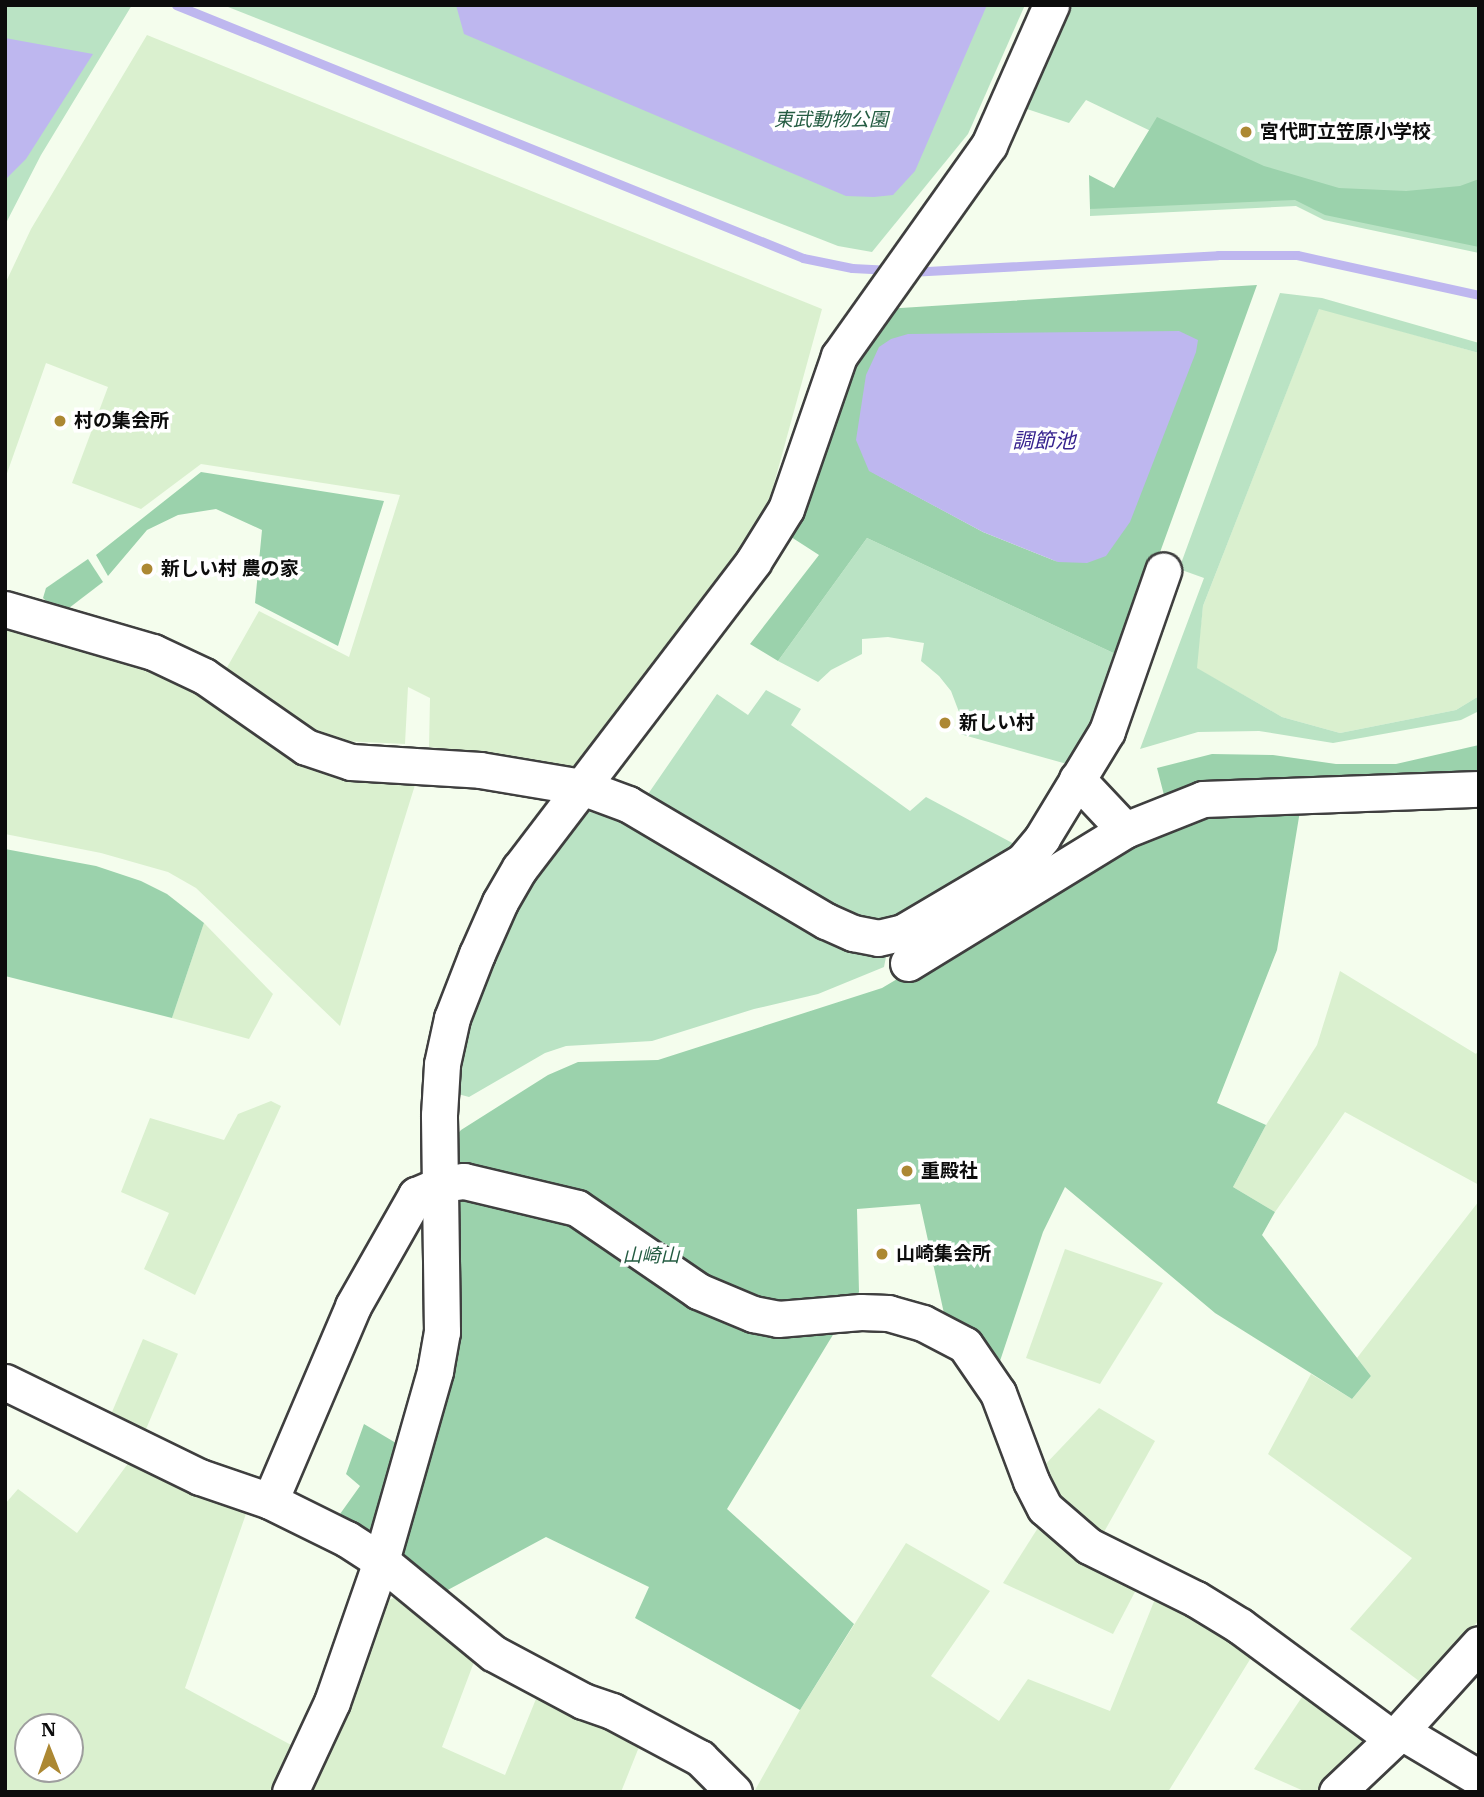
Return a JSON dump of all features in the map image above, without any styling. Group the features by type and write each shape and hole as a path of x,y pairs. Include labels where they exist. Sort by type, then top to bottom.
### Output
{"street":[{"path":"290,1792 332,1702 381,1561 424,1413 442,1332 439,1115 442,1064 452,1018 500,902 520,868 753,562 786,509 839,356 989,145 1051,5"},
{"path":"5,609 153,652 204,676 306,747 351,762 480,770 582,787 628,804 826,921 853,933 878,938 903,932 1023,861 1042,838 1107,731 1163,571"},
{"path":"1077,779 1125,830"},
{"path":"908,963 1125,830 1179,807 1223,796 1479,789"},
{"path":"270,1502 353,1306 416,1195 442,1184 464,1181 577,1208 698,1291 753,1314 778,1319 888,1313 923,1323 965,1345 998,1393 1031,1481 1045,1508 1089,1546 1196,1599 1240,1626 1396,1735 1479,1778"},
{"path":"5,1382 200,1477 270,1502 347,1539 381,1561 493,1653 583,1701 612,1711 700,1758 734,1792"},
{"path":"1337,1792 1396,1735 1479,1644"}],"green space":[{"path":"5,5 132,5 41,155 5,225"},
{"name":"東武動物公園","path":"223,5 1025,5 968,134 872,252 838,246"},
{"name":"宮代町立笠原小学校","path":"1070,5 1479,5 1479,253 1324,220 1296,206 1090,216 1090,209 1122,199 1157,134 1086,100 1069,123 1024,108"},
{"path":"147,35 822,309 769,502 748,544 579,771 561,772 485,753 429,747 430,698 408,687 405,744 343,741 303,724 225,671 259,611 349,657 400,495 201,464 141,509 72,483 108,387 46,363 5,479 5,284 31,229"},
{"path":"1157,117 1264,166 1339,188 1406,191 1460,186 1479,179 1479,247 1325,215 1295,200 1090,209 1089,175 1114,188"},
{"path":"1257,285 1122,657 867,538 778,661 750,644 819,555 788,535 851,359 885,309","holes":["870,471 1058,562 983,532"]},
{"path":"1280,293 1322,298 1479,343 1479,353 1319,309 1203,606 1197,668 1282,717 1340,733 1456,710 1479,696 1479,711 1461,720 1333,743 1259,731 1198,732 1140,749 1204,578 1179,569"},
{"path":"1319,308 1479,353 1479,696 1456,710 1340,733 1282,717 1196,668 1203,606"},
{"path":"201,472 384,501 338,646 255,603 262,530 216,509 178,515 147,530 108,576 96,555"},
{"path":"867,538 1122,657 1074,766 960,734 959,712 951,691 939,676 921,661 924,643 888,637 862,639 862,654 831,670 818,682 778,661"},
{"path":"88,559 103,582 69,608 48,603 43,598 46,588"},
{"path":"5,624 142,665 188,684 357,778 415,785 340,1026 196,888 168,872 101,853 5,834"},
{"path":"766,690 801,709 791,725 910,811 926,797 1020,847 1010,858 882,923 836,911 646,797 717,694 748,715"},
{"path":"1479,745 1479,779 1165,799 1157,768 1212,754 1273,755 1336,764 1396,764"},
{"name":"山崎山","path":"1226,810 1300,811 1277,950 1217,1103 1266,1125 1233,1187 1275,1212 1262,1235 1371,1376 1352,1399 1215,1313 1065,1187 1043,1232 1000,1361 990,1363 945,1318 920,1204 857,1209 859,1292 727,1509 854,1624 800,1710 635,1618 649,1587 546,1537 444,1592 396,1554 448,1145 461,1130 548,1075 578,1062 658,1060 882,988 1130,841 1183,820"},
{"path":"586,811 633,824 877,949 886,957 884,967 818,994 754,1009 652,1041 566,1046 545,1053 469,1097 458,1094 470,1017 509,916 536,873"},
{"path":"5,849 96,866 141,881 167,894 204,923 172,1018 5,976"},
{"path":"204,923 273,994 249,1039 172,1018"},
{"path":"1340,971 1476,1054 1479,1049 1479,1185 1345,1112 1275,1212 1233,1187 1266,1125 1317,1045"},
{"path":"271,1101 281,1106 195,1295 144,1269 169,1213 121,1192 150,1118 224,1140 238,1114"},
{"path":"1479,1201 1479,1620 1423,1684 1350,1629 1412,1558 1268,1454 1311,1374 1352,1399 1371,1376 1357,1358"},
{"path":"1065,1249 1163,1283 1100,1384 1026,1358"},
{"path":"143,1339 178,1354 144,1435 109,1420"},
{"path":"1099,1408 1155,1441 1099,1541 1051,1502 1040,1470"},
{"path":"364,1424 401,1446 376,1533 366,1536 335,1521 360,1486 346,1474"},
{"path":"132,1458 247,1511 185,1688 293,1746 270,1792 5,1792 5,1504 18,1489 77,1533"},
{"path":"1041,1523 1138,1586 1113,1634 1003,1583"},
{"path":"906,1543 990,1591 931,1676 999,1721 1028,1679 1110,1711 1157,1594 1254,1653 1168,1792 754,1792 800,1710"},
{"path":"401,1595 474,1662 442,1747 505,1775 538,1694 639,1747 621,1792 305,1792 386,1601"},
{"path":"1308,1688 1371,1740 1321,1792 1306,1792 1254,1769"}],"water":[{"path":"456,5 987,5 915,171 893,195 874,197 846,196 464,34"},
{"path":"5,38 93,54 26,159 5,180"},
{"name":"調節池","path":"1179,331 1198,340 1196,352 1130,522 1106,556 1087,563 1058,562 983,532 869,471 856,440 866,375 879,347 891,339 908,334"}],"waterway":[{"path":"176,5 803,258 852,268 891,270"},
{"path":"909,272 1218,255 1297,255 1479,295"}],"place":[{"name":"宮代町立笠原小学校","path":"1246,132"},
{"name":"村の集会所","path":"60,421"},
{"name":"新しい村 農の家","path":"147,569"},
{"name":"新しい村","path":"945,723"},
{"name":"重殿社","path":"907,1171"},
{"name":"山崎集会所","path":"882,1254"}]}
